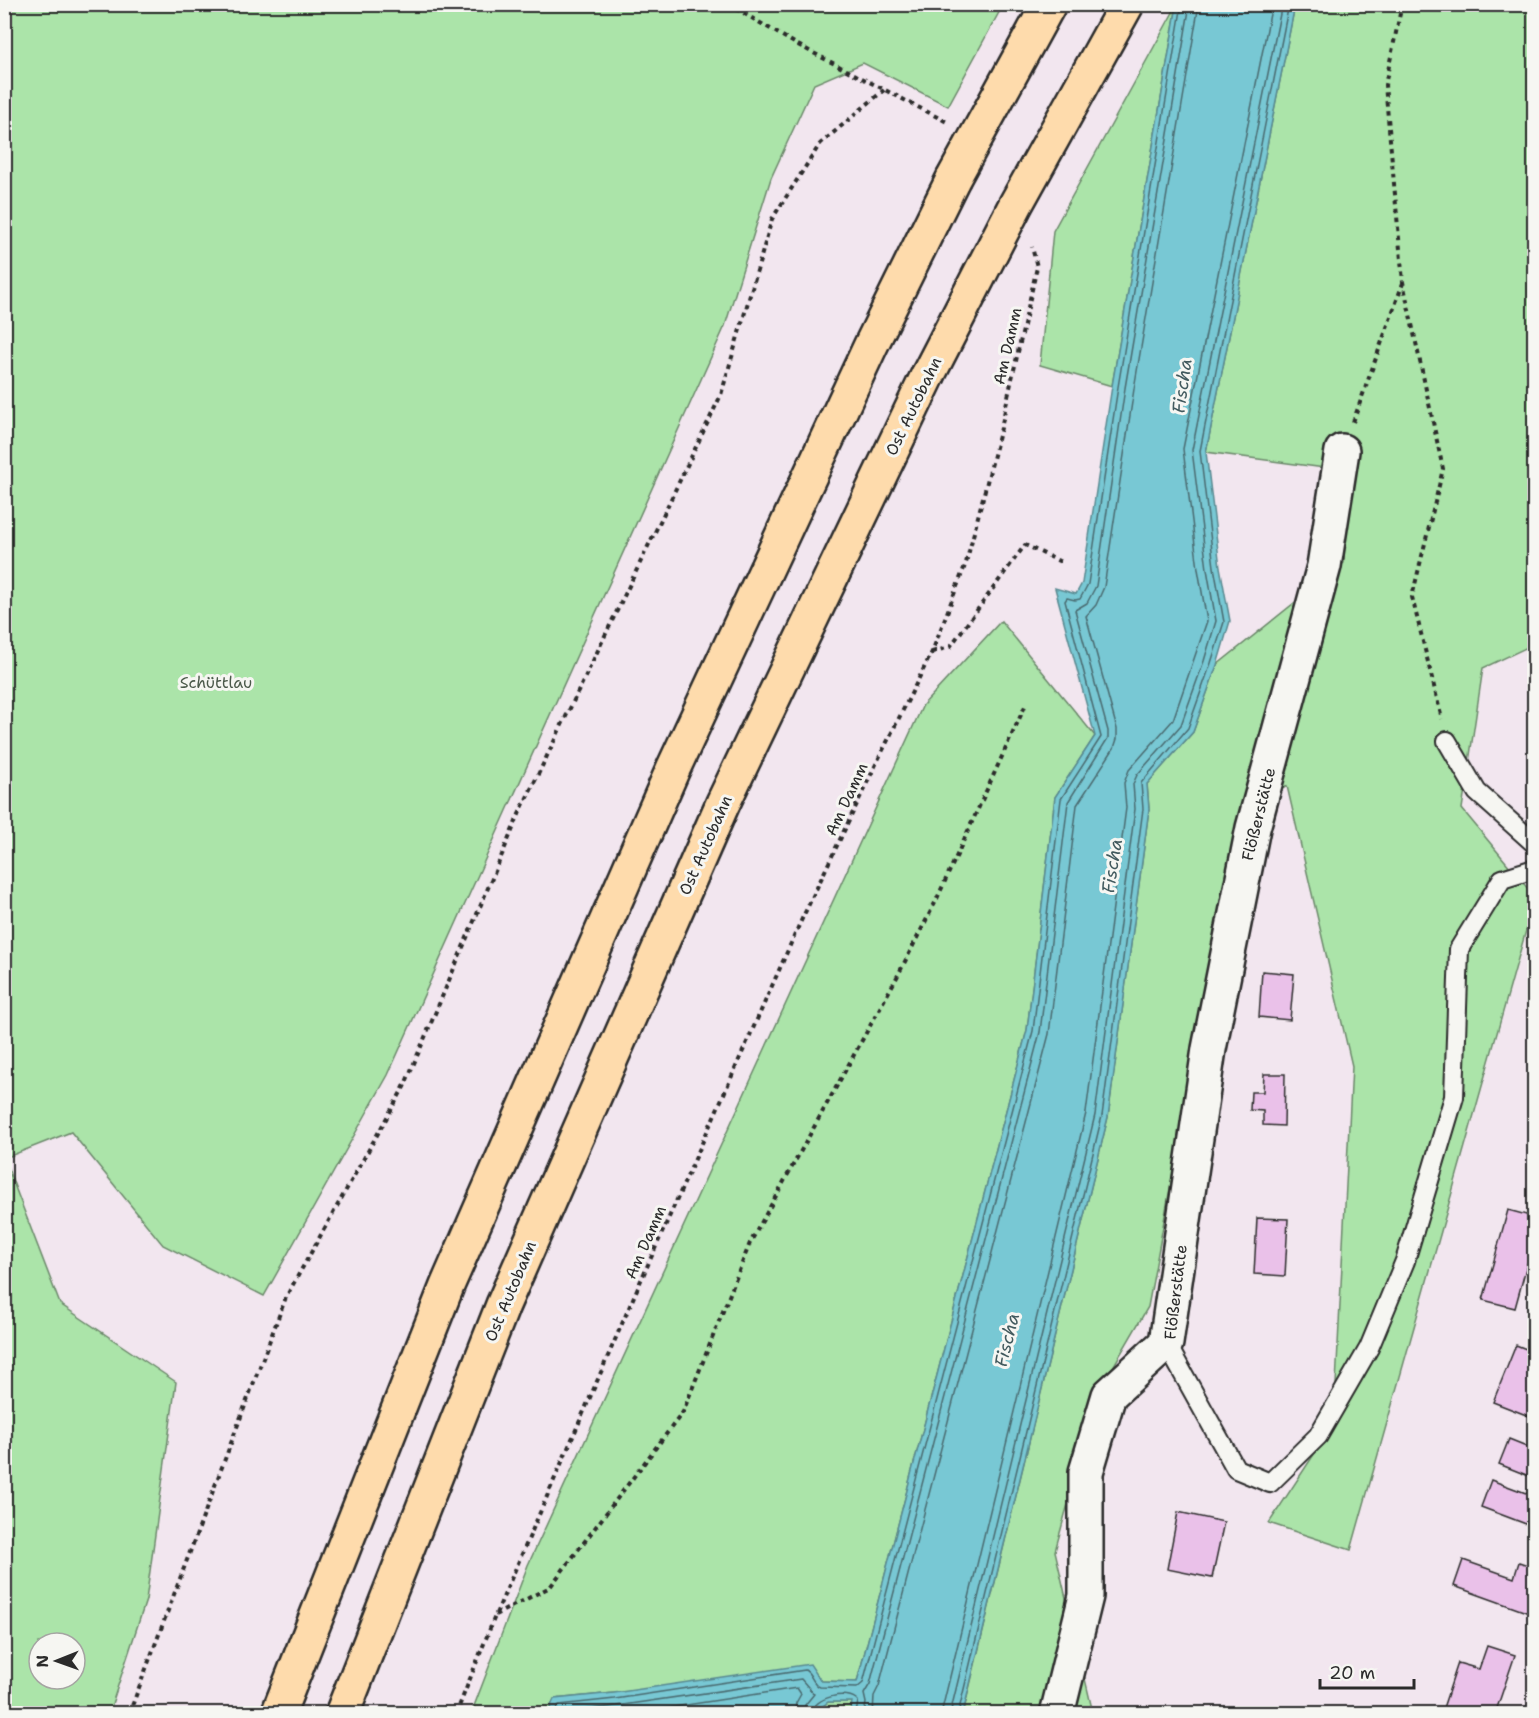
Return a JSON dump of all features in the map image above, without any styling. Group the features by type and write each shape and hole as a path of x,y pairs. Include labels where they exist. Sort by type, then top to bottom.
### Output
{"highway":[{"path":"278,1713 447,1286 673,769 866,355 953,179 1049,4"},
{"name":"Ost Autobahn","path":"342,1713 517,1272 723,804 928,375 1016,204 1127,4"}],"street":[{"name":"Flößerstätte","path":"1166,1342 1209,1050 1248,851 1324,566 1342,451"},
{"path":"1057,1713 1086,1596 1086,1472 1109,1395 1166,1342"}],"lane":[{"path":"1447,741 1477,792 1534,843"},
{"name":"Flößerstätte","path":"1166,1342 1236,1469 1270,1483 1318,1436 1369,1348 1405,1261 1454,1097 1459,949 1502,879 1534,869"}],"path":[{"path":"728,4 796,44 958,128"},
{"path":"1402,4 1385,85 1403,282 1443,469 1412,597 1447,741"},
{"path":"129,1713 286,1297 404,1087 520,812 720,395 772,219 820,144 884,90"},
{"name":"Am Damm","path":"456,1713 495,1616 643,1276 800,923 932,652 966,563 1001,428 1037,267 1031,244"},
{"path":"1342,451 1403,282"},
{"path":"932,652 950,647 1025,545 1063,563"},
{"path":"495,1616 550,1587 683,1412 750,1243 897,977 934,903 1026,704"}],"green space":[{"name":"Schüttlau","path":"5,4 1003,5 948,106 863,63 814,84 771,178 725,326 388,1075 264,1296 163,1245 71,1132 5,1158"},
{"path":"1177,5 1112,386 1040,365 1053,231"},
{"path":"1295,5 1534,5 1534,644 1483,668 1462,809 1534,896 1534,902 1351,1550 1269,1523 1334,1424 1352,1066 1287,786 1238,821 1148,1307 1099,1391 1055,1551 1093,1713 963,1714 1108,1117 1149,809 1147,784 1193,732 1217,665 1344,563 1347,471 1206,452"},
{"path":"1001,621 1095,736 1055,797 1027,1030 857,1682 820,1681 614,1693 554,1699 548,1713 471,1714 528,1565 923,705"},
{"path":"5,1161 60,1304 176,1382 146,1600 109,1713 5,1713"},
{"path":"828,1702 853,1702 850,1713 813,1714"}],"water":[{"name":"Fischa","path":"1177,5 1295,5 1206,452 1220,567 1230,621 1193,732 1147,784 1149,809 1108,1117 963,1713 850,1713 852,1702 828,1702 813,1714 548,1713 554,1699 614,1693 810,1664 821,1681 857,1682 1027,1030 1055,797 1095,736 1055,588 1076,594 1082,583 1112,386"}],"building":[{"path":"1262,971 1294,974 1290,1020 1259,1017"},
{"path":"1530,977 1534,977 1534,1074 1532,1074"},
{"path":"1264,1074 1285,1074 1284,1126 1263,1125 1263,1111 1250,1110 1251,1092 1263,1092"},
{"path":"1508,1210 1534,1217 1534,1239 1515,1308 1483,1300"},
{"path":"1257,1218 1288,1219 1285,1276 1254,1274"},
{"path":"1516,1345 1534,1352 1534,1418 1493,1402"},
{"path":"1509,1439 1534,1449 1534,1478 1499,1464"},
{"path":"1491,1480 1534,1496 1534,1527 1481,1507"},
{"path":"1178,1512 1224,1522 1212,1578 1167,1569"},
{"path":"1463,1560 1514,1578 1519,1562 1534,1567 1534,1598 1529,1613 1454,1586"},
{"path":"1487,1646 1515,1655 1495,1714 1441,1714 1458,1663 1479,1669"},
{"path":"1297,1708 1319,1714 1296,1714"}]}
